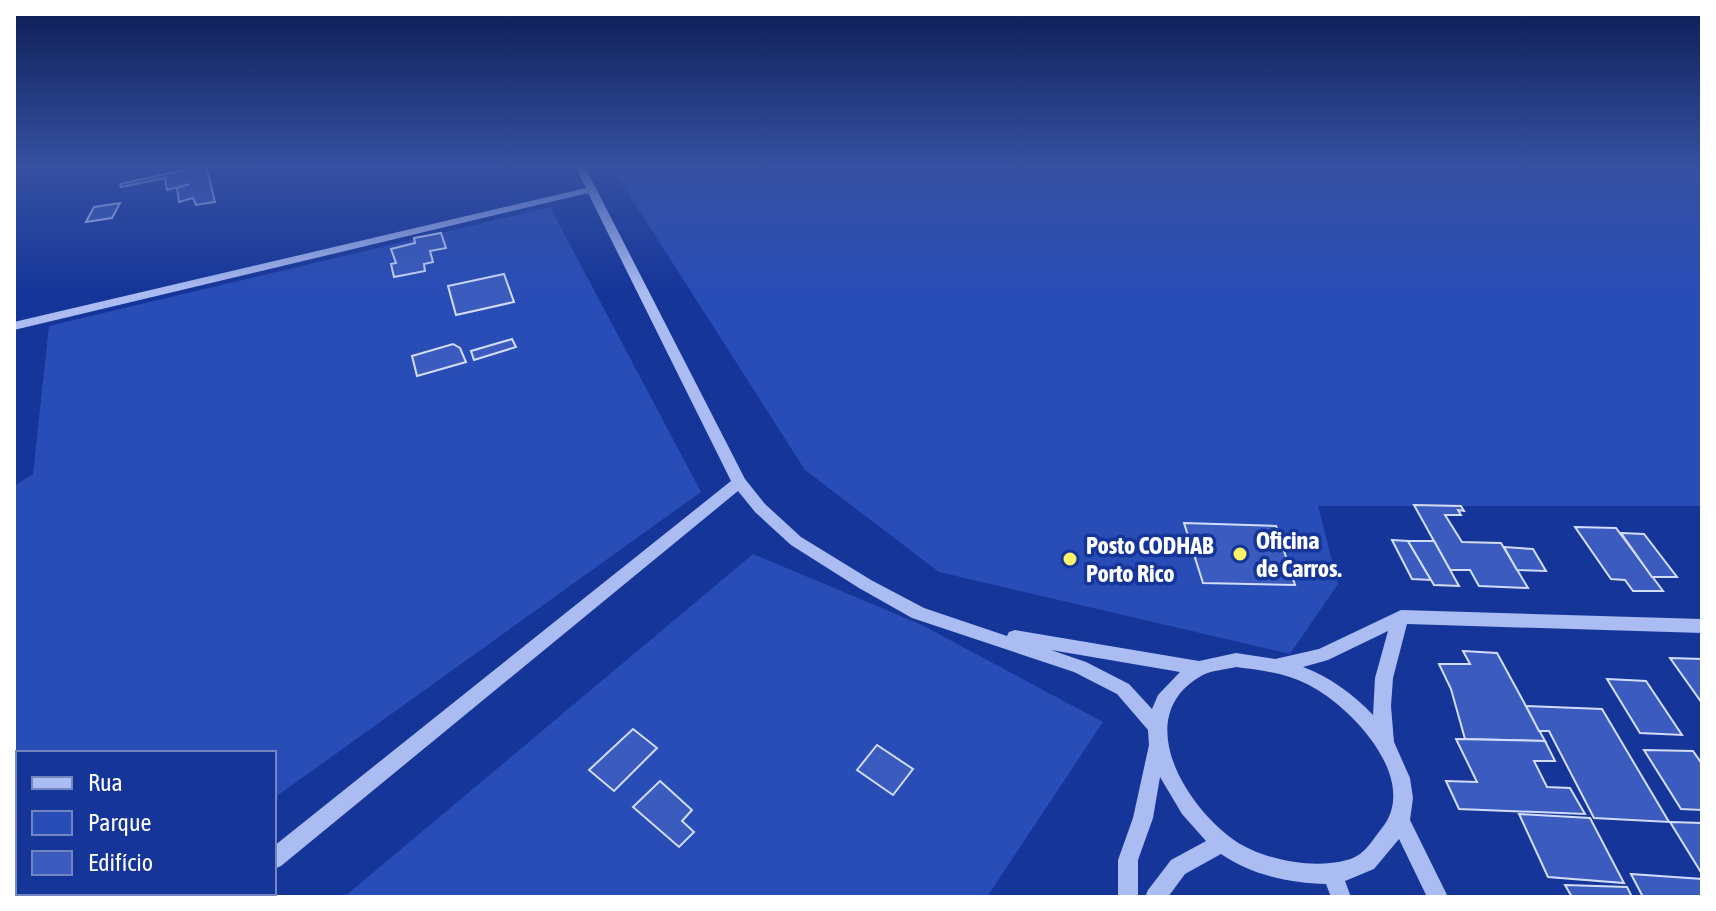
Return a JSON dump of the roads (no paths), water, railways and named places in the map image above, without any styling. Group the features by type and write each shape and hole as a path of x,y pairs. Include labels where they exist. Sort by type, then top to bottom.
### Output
{"street":[{"path":"14,326 515,208"},
{"path":"598,208 739,482 760,508 796,541 918,613 1080,667 1123,689 1156,735 1164,767 1184,801 1222,843 1266,864 1313,875 1333,876 1370,861 1400,820"},
{"path":"276,857 739,482"},
{"path":"1401,617 1382,676 1380,705 1386,745 1401,783 1400,820 1438,897"},
{"path":"1279,665 1322,655 1401,617 1702,626"},
{"path":"975,631 1198,668 1236,660 1279,665 1323,684 1359,710 1386,745"},
{"path":"1128,897 1128,860 1143,818 1162,702 1169,691 1198,668"},
{"path":"1155,897 1178,867 1222,843"},
{"path":"1333,876 1341,897"}],"place":[{"name":"Oficina de Carros.","path":"1240,554"},
{"name":"Posto CODHAB Porto Rico","path":"1070,559"}]}
